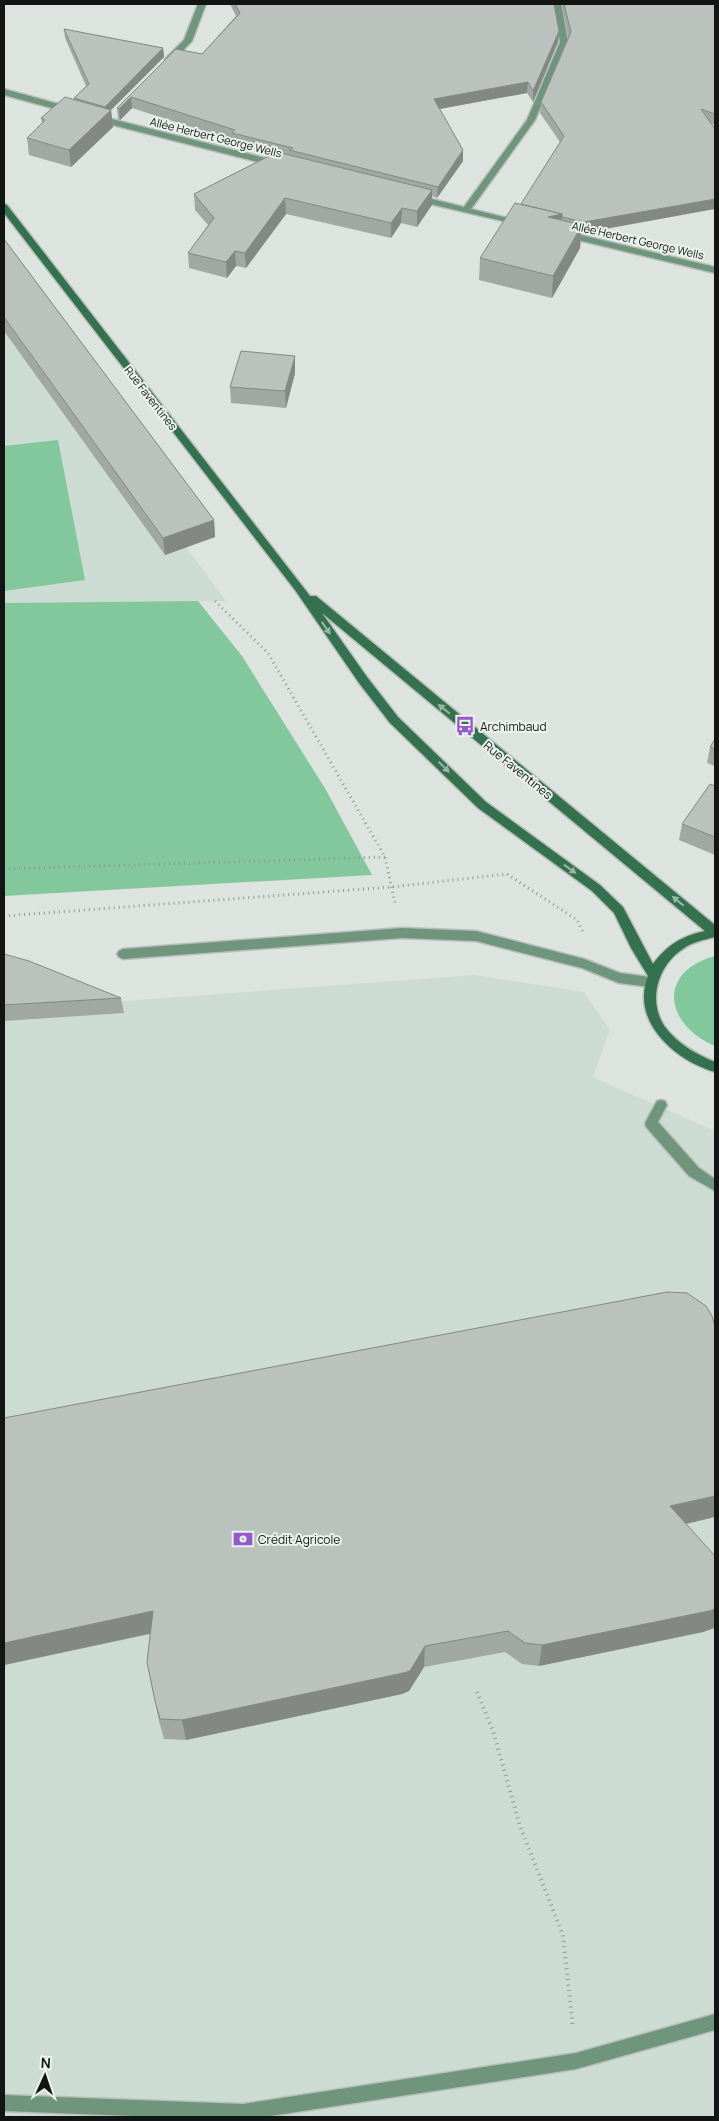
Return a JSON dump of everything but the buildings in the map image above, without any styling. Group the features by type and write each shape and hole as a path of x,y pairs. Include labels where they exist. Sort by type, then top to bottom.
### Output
{"main road":[{"name":"Rue Faventines","path":"4,207 299,588 363,680 394,720 482,804 596,888 619,910 652,978"},
{"name":"Rue Faventines","path":"299,588 715,933"},
{"name":"Rue Faventines","path":"715,933 695,938 676,946 662,960 652,978 649,1002 655,1021 668,1040 686,1054 715,1067"}],"street":[{"path":"162,68 188,41 202,4"},
{"path":"466,210 531,120 564,42 557,4"},
{"path":"4,92 79,113"},
{"name":"Allée Herbert George Wells","path":"89,116 111,118 292,167"},
{"path":"408,196 533,226"},
{"name":"Allée Herbert George Wells","path":"552,231 715,270"},
{"path":"123,954 402,932 476,936 584,964 619,978 652,978"},
{"path":"661,1106 651,1123 694,1172 715,1186"},
{"path":"4,2103 243,2112 576,2061 715,2022"}],"path":[{"path":"215,601 268,653 385,857 391,887"},
{"path":"4,869 385,857"},
{"path":"4,916 391,887 507,874 577,920 590,946 584,964"},
{"path":"477,1692 493,1731 520,1826 562,1935 576,2061"}],"shaded area":[{"path":"4,253 215,537 186,547 226,601 4,603"},
{"path":"4,970 110,1002 475,975 584,992 610,1030 593,1077 715,1131 715,2115 706,2117 4,2117"}],"green space":[{"path":"58,440 85,580 4,591 4,446"},
{"path":"198,601 242,656 326,790 372,875 4,896 4,603"},
{"path":"715,956 715,1046 698,1037 686,1025 677,1013 674,999 676,986 683,974 696,964"}],"place":[{"name":"Archimbaud","path":"465,726"},
{"name":"Crédit Agricole","path":"243,1539"}]}
